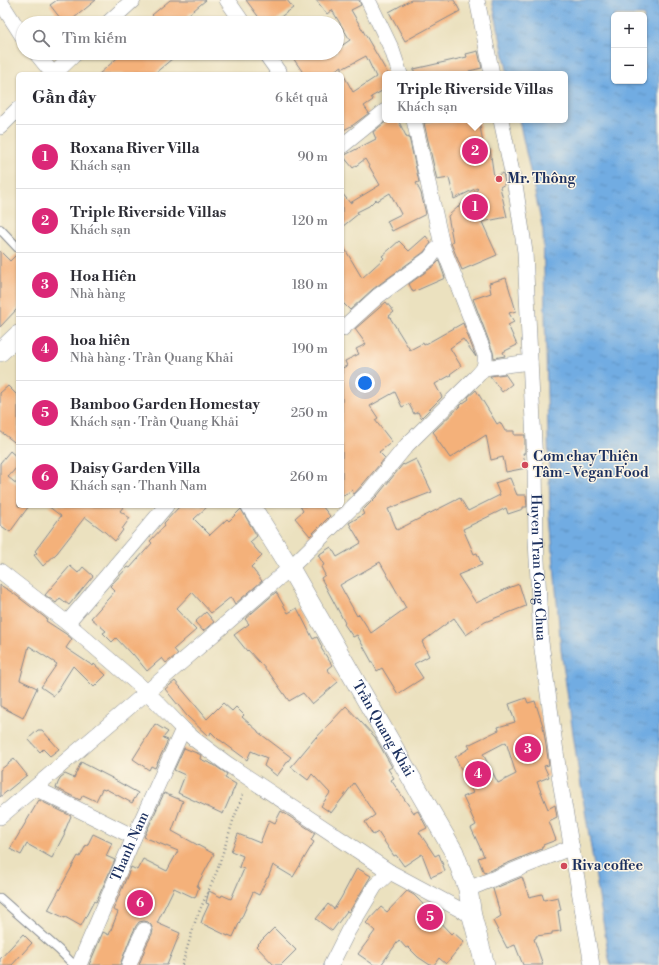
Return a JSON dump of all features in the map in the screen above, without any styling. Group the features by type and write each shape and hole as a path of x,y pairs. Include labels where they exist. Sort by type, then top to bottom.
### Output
{"street":[{"path":"0,0 16,26"},
{"path":"116,16 133,0"},
{"path":"227,0 238,16"},
{"path":"368,0 392,50 399,71"},
{"path":"477,0 491,71"},
{"path":"42,60 51,72"},
{"path":"55,72 68,60"},
{"path":"270,60 279,72"},
{"path":"0,127 16,111"},
{"path":"344,144 382,113"},
{"path":"0,817 290,568 370,490 407,445 484,368 486,363 485,355 442,245 415,123"},
{"name":"Huyen Tran Cong Chua","path":"502,123 516,191 525,252 535,464 536,539 541,642 560,781 592,965"},
{"path":"345,320 430,258 442,245"},
{"path":"0,352 16,337"},
{"path":"484,368 530,362"},
{"path":"67,623 164,508"},
{"name":"Trần Quang Khải","path":"252,508 290,568 454,852 468,889 472,916 485,965"},
{"path":"0,571 67,623 147,692 194,739 226,763 390,872 472,916"},
{"name":"Thanh Nam","path":"79,965 134,837 183,729"},
{"path":"35,788 134,837"},
{"path":"468,889 572,847"},
{"path":"331,965 348,931 375,886 390,872"},
{"path":"129,965 144,930"}],"lane":[{"path":"0,229 16,246"},
{"path":"0,898 74,965"}],"path":[{"path":"182,965 196,919 217,871 249,778"}],"water":[{"path":"492,0 659,0 659,965 610,965 577,761 561,650 550,516 543,230 520,123 568,123 568,71 507,71"}],"building":[{"path":"57,0 96,0 77,16 59,16 50,5"},
{"path":"170,0 206,0 188,16 152,15"},
{"path":"246,0 287,0 293,8 282,16 258,16"},
{"path":"316,0 359,0 361,5 351,10 386,71 382,71 382,91 371,97 373,100 364,106 369,113 344,130 344,76 353,92 376,77 366,56 342,69 342,66 332,72 303,72 294,60 344,60 344,44 350,40 344,30 344,16 336,16 332,10 327,14"},
{"path":"411,0 454,0 460,11 405,41 389,12"},
{"path":"478,51 482,68 469,71 414,71 414,69 467,57 466,54"},
{"path":"115,60 171,60 156,72 101,72"},
{"path":"384,123 400,123 407,138 409,137 419,182 416,183 421,193 426,214 392,231 387,221 401,214 390,193 377,201 376,199 369,206 357,212 358,214 344,225 344,196 350,203 380,185 365,159 353,168 344,157 344,155 376,139 373,132"},
{"path":"424,123 480,123 484,150 490,149 494,177 503,173 505,184 500,187 507,217 482,222 497,255 462,270 451,243 453,242 448,216 478,189 477,188 454,199 449,178 437,180"},
{"path":"426,236 431,243 424,252 373,289 350,310 344,304 344,247 362,278 384,258 382,256 399,241 409,251"},
{"path":"0,251 10,261 16,255 16,310 0,327"},
{"path":"439,261 445,278 413,292 409,284"},
{"path":"506,278 516,311 509,313 514,322 508,325 517,345 503,352 505,356 494,358 473,299 491,293 489,283"},
{"path":"386,302 394,312 389,316 410,350 423,343 424,345 463,323 476,357 463,339 450,348 461,366 450,374 451,375 435,384 442,397 421,418 418,412 414,414 409,404 402,407 395,392 370,406 378,418 375,420 392,442 379,452 385,458 354,494 352,490 344,495 344,367 347,366 345,361 359,354 356,349 366,344 355,329"},
{"path":"505,374 512,384 502,392 490,376"},
{"path":"8,386 16,394 16,443 0,431 0,393"},
{"path":"476,390 497,424 500,422 505,431 514,431 514,435 525,435 525,453 523,453 526,468 506,472 503,457 491,460 486,435 450,458 436,438 437,437 433,432 469,399 468,397"},
{"path":"10,451 16,456 16,468 8,477 16,483 16,508 28,508 10,532 0,525 0,463"},
{"path":"416,459 432,492 388,509 397,530 460,498 468,511 500,495 495,483 510,478 517,495 526,495 527,507 523,507 523,509 508,514 506,508 463,529 474,554 477,553 482,565 458,575 476,603 519,584 526,606 485,622 466,635 454,618 422,642 429,656 414,664 423,678 398,694 382,668 377,671 357,635 353,637 344,624 345,623 321,578 325,575 321,567 324,565 318,555 331,547 337,557 361,543 349,523 364,514 362,511 377,496 403,464 404,465","holes":["380,562 406,608 371,633 359,614 357,616 340,585"]},
{"path":"51,508 122,508 120,511 130,518 115,541 85,517 57,553 43,566 34,555 37,553 35,551 61,516"},
{"path":"178,508 206,508 194,519 210,535 227,519 229,521 241,509 257,536 250,542 262,556 251,567 262,581 235,604 231,597 211,613 192,592 176,609 196,630 174,649 178,654 166,663 162,658 147,671 133,654 132,655 116,638 112,642 103,633 106,631 91,618 115,591 110,586 128,567 130,568 152,543 150,541 165,525 164,523"},
{"path":"301,508 324,508 330,516 310,536 295,518 303,511"},
{"path":"70,566 78,573 83,567 93,576 69,605 60,598 56,603 45,595"},
{"path":"0,585 13,593 47,619 46,621 72,639 66,648 93,666 94,664 106,675 94,687 73,666 54,696 41,687 57,664 29,646 20,680 37,688 23,718 0,706"},
{"path":"276,592 288,613 297,608 313,639 317,637 322,647 321,648 332,665 327,669 338,682 312,704 303,693 289,701 270,674 248,650 247,651 234,635 249,624 245,619"},
{"path":"206,612 214,622 203,631 195,622"},
{"path":"175,681 207,719 223,703 232,711 236,707 244,715 242,717 258,732 291,757 277,776 264,766 267,758 251,751 247,760 219,740 211,732 209,737 187,716 165,689"},
{"path":"526,698 528,703 535,701 543,726 549,765 544,766 549,777 537,782 548,809 555,805 557,817 549,821 556,840 543,845 541,847 542,849 484,873 478,858 484,856 471,828 476,825 463,797 473,793 455,757 470,748 468,745 499,730 498,727 515,722 509,704","holes":["506,742 516,774 498,783 483,754"]},
{"path":"346,706 375,737 392,767 388,769 394,778 391,780 414,813 418,811 427,828 419,832 435,856 439,854 445,871 431,877 422,854 404,866 396,855 394,856 378,832 373,835 365,822 375,815 354,783 331,813 321,806 330,793 312,774 308,780 291,767 316,737"},
{"path":"155,724 168,732 163,738 168,740 155,768 151,766 149,770 133,759"},
{"path":"38,730 42,730 59,749 50,756 43,749 40,752 28,739"},
{"path":"184,748 201,755 200,759 214,765 227,774 225,778 236,784 223,814 178,793 185,775 174,770"},
{"path":"14,759 27,775 0,797 0,770"},
{"path":"81,762 138,793 132,803 106,789 102,789 96,801 83,795 80,800 56,788 60,778 65,774 74,778"},
{"path":"164,793 183,801 172,831 214,854 197,886 199,887 195,898 174,888 157,923 180,933 167,965 139,965 153,930 148,922 144,921 139,922 136,926 120,965 89,965 103,932 109,935 118,912 113,910 131,867 137,870 143,859 167,871 178,851 144,837"},
{"path":"39,800 71,816 65,833 52,858 27,844 21,855 10,849"},
{"path":"281,811 315,833 311,840 314,842 293,877 273,865 259,895 253,892 233,937 201,923 209,904 206,903 209,891 221,897 222,895 231,899 244,869 239,867 243,856 231,851 238,834 260,843 269,820 275,823"},
{"path":"93,834 112,843 106,856 115,860 96,902 94,901 81,926 48,910 78,856 80,857"},
{"path":"357,868 371,876 349,912 347,911 332,931 316,919 328,904 334,909"},
{"path":"522,877 529,897 542,894 544,900 558,897 561,910 558,911 561,931 536,936 534,939 543,965 523,965 515,945 507,948 493,921 501,916 493,889"},
{"path":"407,891 414,895 451,934 453,932 464,942 446,964 439,958 434,965 430,965 418,957 408,947 406,948 399,940 381,965 374,965 358,954 375,931 366,923 381,907 387,912"},
{"path":"274,928 296,950 281,965 274,965 256,946"},
{"path":"23,934 32,943 12,965 0,965 0,959"}],"place":[{"name":"Triple Riverside Villas","path":"475,151"},
{"name":"Mr. Thông","path":"499,179"},
{"name":"Roxana River Villa","path":"475,207"},
{"name":"Cơm chay Thiện Tâm - Vegan Food","path":"525,465"},
{"name":"Hoa Hiên","path":"528,749"},
{"name":"hoa hiên","path":"478,774"},
{"name":"Riva coffee","path":"564,866"},
{"name":"Daisy Garden Villa","path":"140,903"},
{"name":"Bamboo Garden Homestay","path":"430,917"}]}
